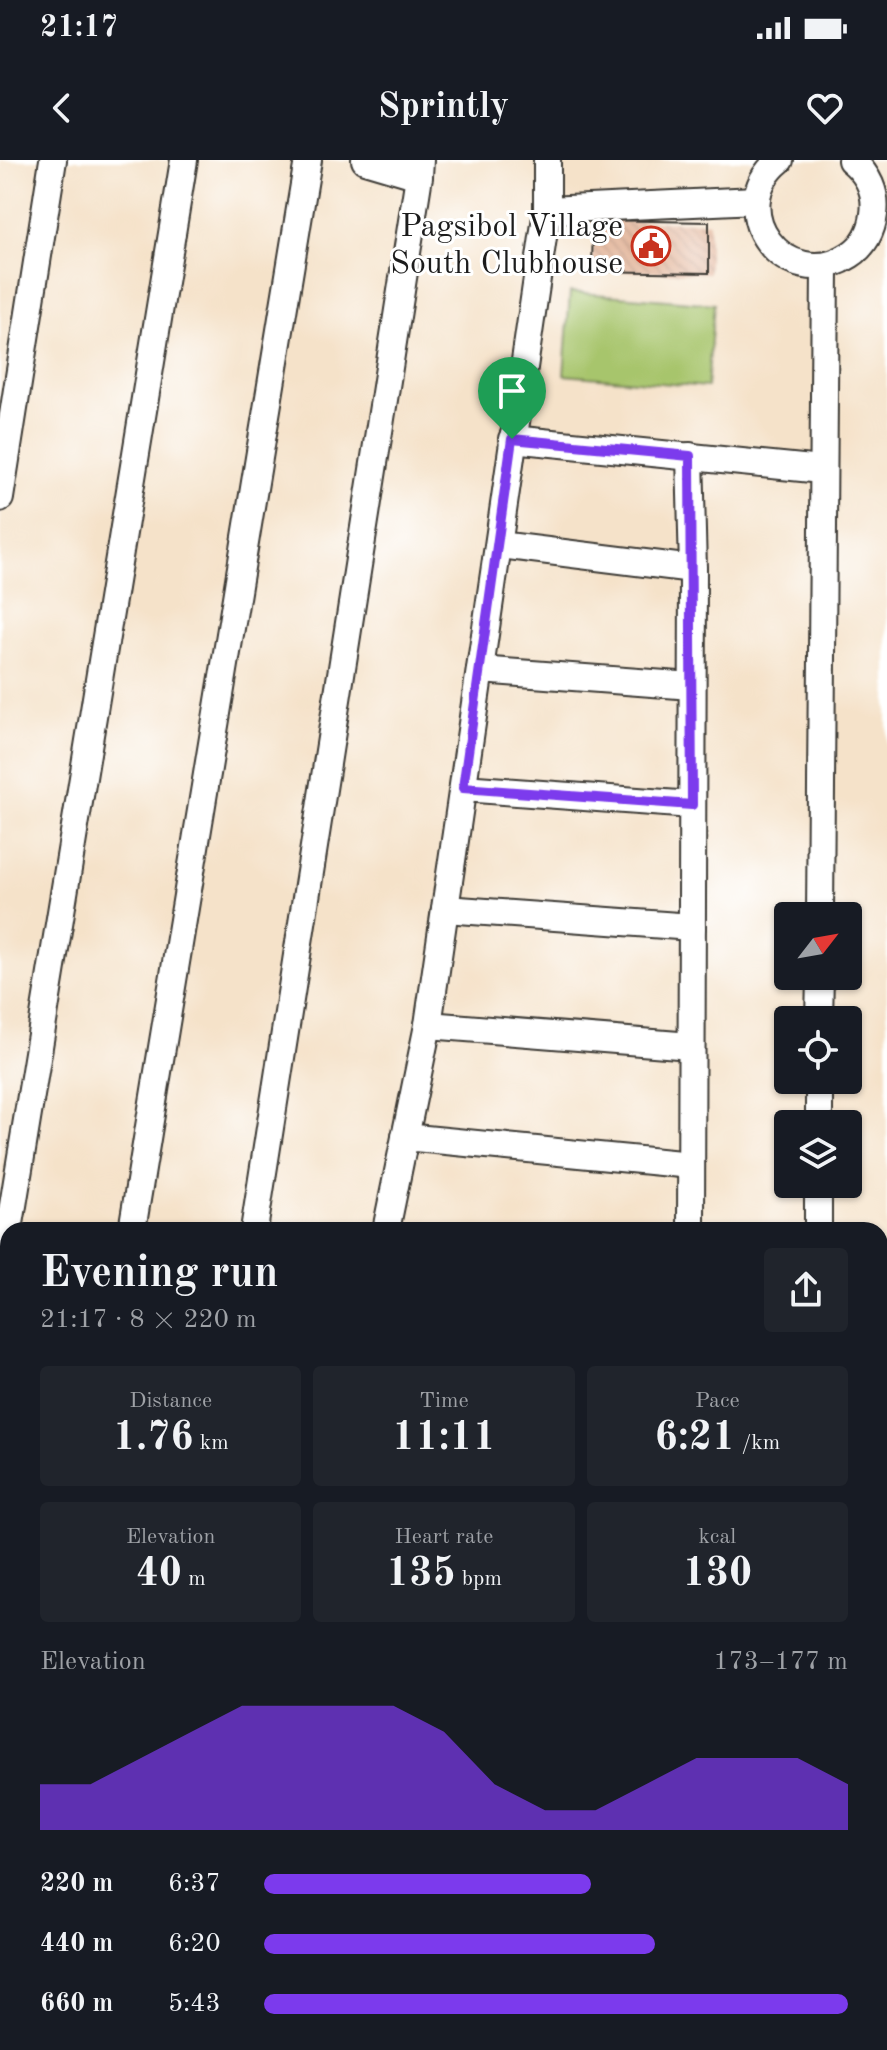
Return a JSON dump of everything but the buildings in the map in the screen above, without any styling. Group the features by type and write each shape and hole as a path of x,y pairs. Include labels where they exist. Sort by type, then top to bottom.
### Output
{"street":[{"path":"0,498 53,160"},
{"path":"10,1222 184,160"},
{"path":"133,1222 308,160"},
{"path":"255,1222 420,168 365,160"},
{"path":"388,1222 428,1025 547,210 547,160"},
{"path":"780,160 761,183 756,200 760,227 775,250 790,261 825,266 855,252 866,239 881,206 868,178 851,160"},
{"path":"547,210 756,200"},
{"path":"820,902 825,266"},
{"path":"512,439 822,470"},
{"path":"690,456 693,569 691,1222"},
{"path":"499,545 693,569"},
{"path":"480,670 692,686"},
{"path":"463,788 692,805"},
{"path":"445,909 692,927"},
{"path":"428,1025 691,1046"},
{"path":"405,1137 691,1165"},
{"path":"818,1198 818,1222"}],"green space":[{"path":"570,292 714,304 707,387 564,375"}],"place":[{"name":"Pagsibol Village South Clubhouse","path":"651,246"}],"route":[{"path":"512,439 690,456 692,805 463,788 512,439"}]}
